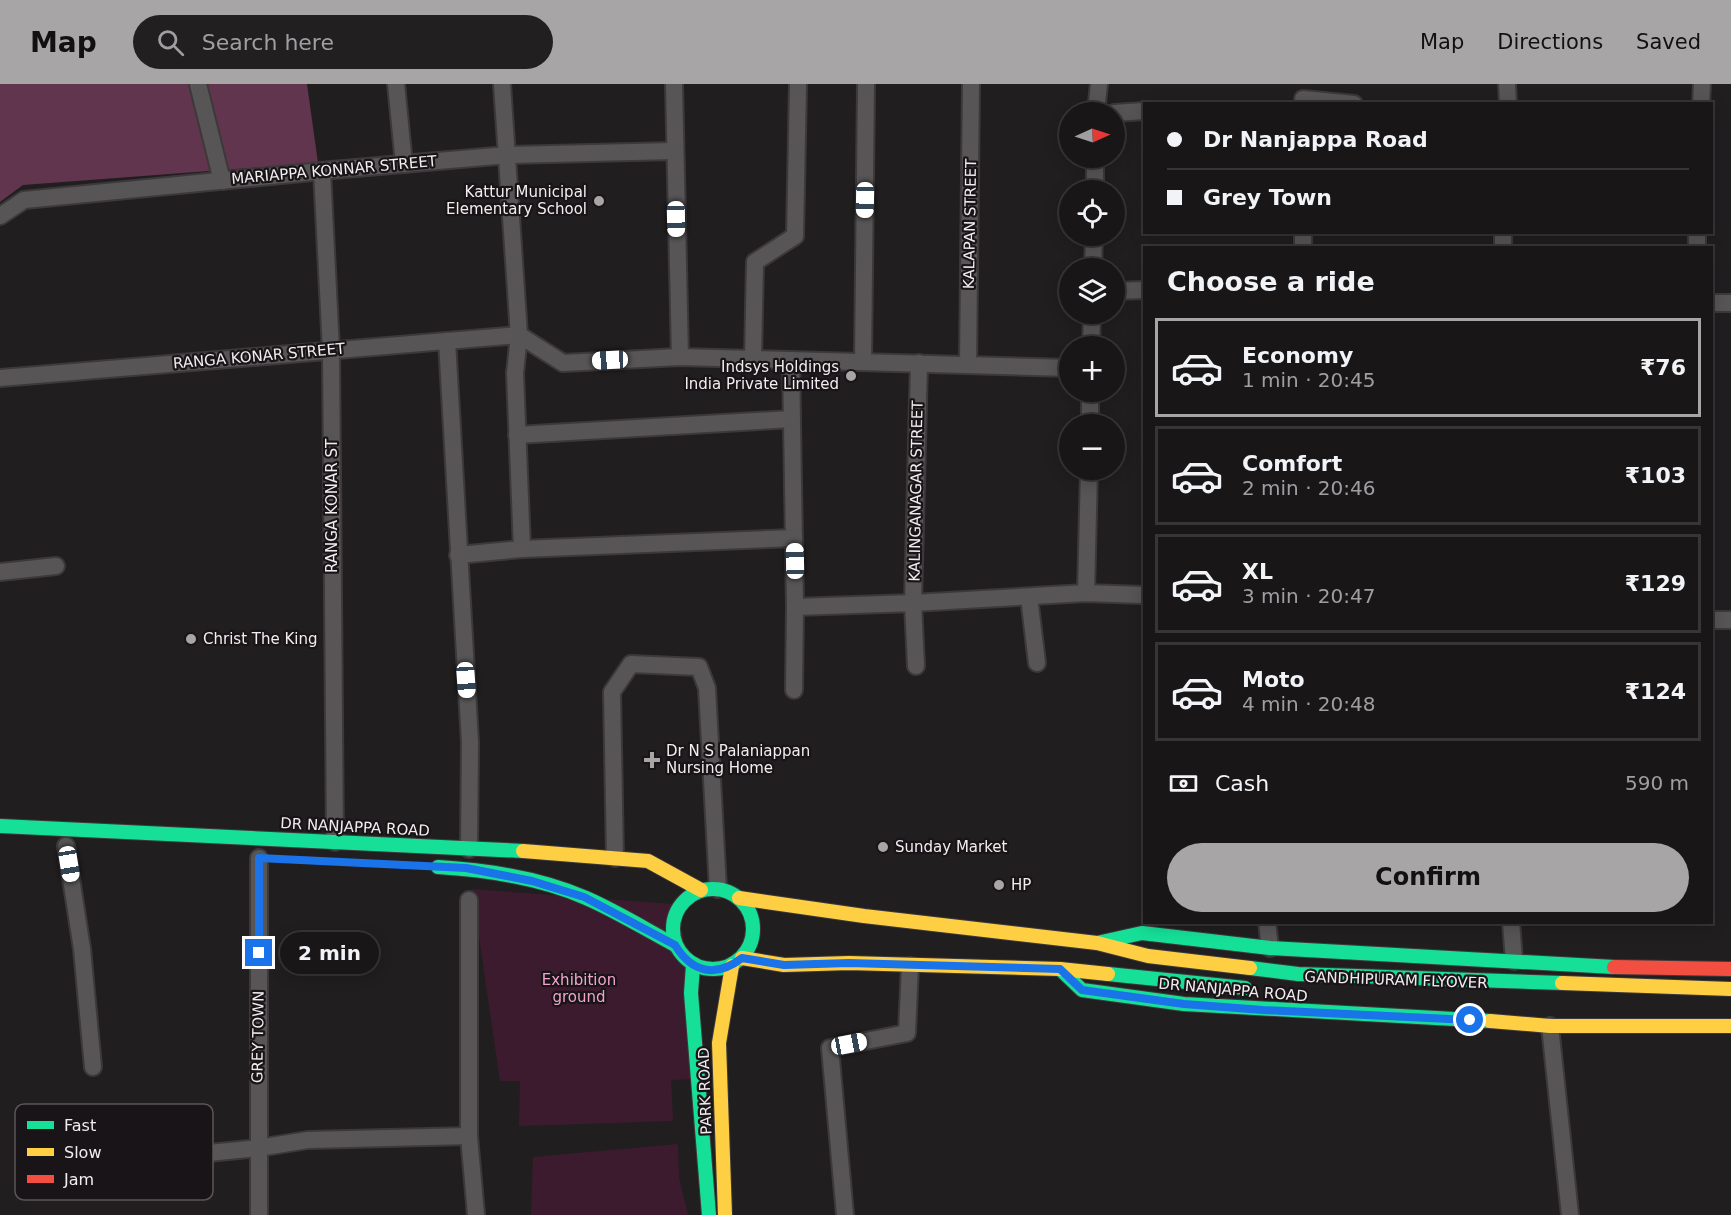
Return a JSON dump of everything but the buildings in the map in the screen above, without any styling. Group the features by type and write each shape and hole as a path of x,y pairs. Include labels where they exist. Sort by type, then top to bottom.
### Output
{"main road":[{"name":"DR NANJAPPA ROAD","path":"0,826 335,842 421,856 466,868 532,881 584,897 675,945"},
{"name":"DR NANJAPPA ROAD","path":"421,856 468,849 557,853 648,861 709,890"},
{"path":"737,962 752,940 753,920 748,908 728,891 709,890 684,901 674,918 672,932 675,945 682,956 693,965 705,970 719,970 737,962 784,965 849,963 1060,969 1259,989"},
{"path":"739,898 864,916 1097,944 1142,933 1270,948 1634,968 1731,969"},
{"name":"GANDHIPURAM FLYOVER","path":"1097,944 1148,956 1298,974 1731,988"},
{"name":"PARK ROAD","path":"725,1215 719,1043 737,962"},
{"path":"693,965 691,993 709,1215"},
{"name":"DR NANJAPPA ROAD","path":"1060,969 1082,990 1184,1004 1384,1017 1448,1018 1550,1026 1731,1026"}],"street":[{"path":"198,84 222,181"},
{"path":"396,84 405,164"},
{"path":"502,84 519,335 514,373 522,549"},
{"path":"674,84 680,357"},
{"path":"753,359 755,262 795,237 798,84"},
{"path":"863,362 866,84"},
{"name":"KALAPAN STREET","path":"968,365 971,84"},
{"path":"1097,102 1099,84"},
{"path":"1507,84 1508,102"},
{"path":"1701,102 1702,84"},
{"path":"1303,95 1343,102"},
{"path":"1125,112 1143,111"},
{"name":"MARIAPPA KONNAR STREET","path":"0,216 24,200 322,171 508,155 674,151"},
{"name":"RANGA KONAR ST","path":"322,171 331,350 335,842"},
{"path":"1125,291 1143,290"},
{"path":"1713,303 1731,303"},
{"path":"519,335 563,363 680,357 1059,368"},
{"name":"RANGA KONAR STREET","path":"0,378 519,335"},
{"path":"447,341 470,742 468,849"},
{"path":"791,360 794,690"},
{"name":"KALINGANAGAR STREET","path":"919,363 913,603 1086,593 1143,596"},
{"path":"517,435 792,419"},
{"path":"1086,593 1089,480"},
{"path":"458,555 522,549 794,537"},
{"path":"0,572 56,566"},
{"path":"1029,597 1037,663"},
{"path":"795,607 913,603 916,666"},
{"path":"1713,620 1731,621"},
{"path":"615,858 612,692 631,664 699,667 707,688 709,890"},
{"path":"67,846 82,949 93,1067"},
{"name":"GREY TOWN","path":"259,858 259,1215"},
{"path":"469,900 469,1136 476,1215"},
{"path":"1268,924 1270,948"},
{"path":"1511,924 1514,961"},
{"path":"845,1215 830,1048 907,1033 910,966"},
{"path":"1550,1026 1570,1215"},
{"path":"213,1153 308,1140 469,1136"}],"green space":[{"name":"Exhibition ground","path":"472,889 672,904 683,934 693,1079 671,1080 673,1121 519,1126 520,1081 500,1081"},
{"path":"678,1144 679,1178 688,1215 531,1215 533,1157"}],"shaded area":[{"path":"0,84 307,84 318,163 23,185 0,202"}],"traffic: fast":[{"path":"0,826 523,851"},
{"path":"438,867 514,876 550,885 586,898 675,945"},
{"path":"705,889 721,889 742,900 753,921 753,929 753,937 742,958 721,969 705,969 691,963 679,951 673,937 673,921 679,907 691,895 705,889"},
{"path":"1097,943 1142,933 1270,948 1614,967"},
{"path":"693,965 691,993 709,1215"},
{"path":"1250,968 1298,974 1562,983"},
{"path":"1060,969 1082,990 1184,1004 1490,1021"},
{"path":"1108,974 1245,988"}],"traffic: slow":[{"path":"523,851 648,861 701,890"},
{"path":"739,898 864,916 1097,943 1148,956 1250,968"},
{"path":"742,958 784,965 849,963 1060,969 1108,974"},
{"path":"725,1215 719,1043 732,966"},
{"path":"1562,983 1731,989"},
{"path":"1490,1021 1550,1026 1731,1026"}],"traffic: jam":[{"path":"1614,967 1731,969"}],"place":[{"name":"Kattur Municipal Elementary School","path":"599,201"},
{"name":"Indsys Holdings India Private Limited","path":"851,376"},
{"name":"Christ The King","path":"191,639"},
{"name":"Dr N S Palaniappan Nursing Home","path":"652,760"},
{"name":"Sunday Market","path":"883,847"},
{"name":"HP","path":"999,885"}],"route":[{"path":"259,953 259,858 466,868 532,881 584,897 675,945 682,956 693,965 705,970 719,970 732,966 742,958 784,965 849,963 1060,969 1082,990 1184,1004 1384,1017 1470,1020"}]}
